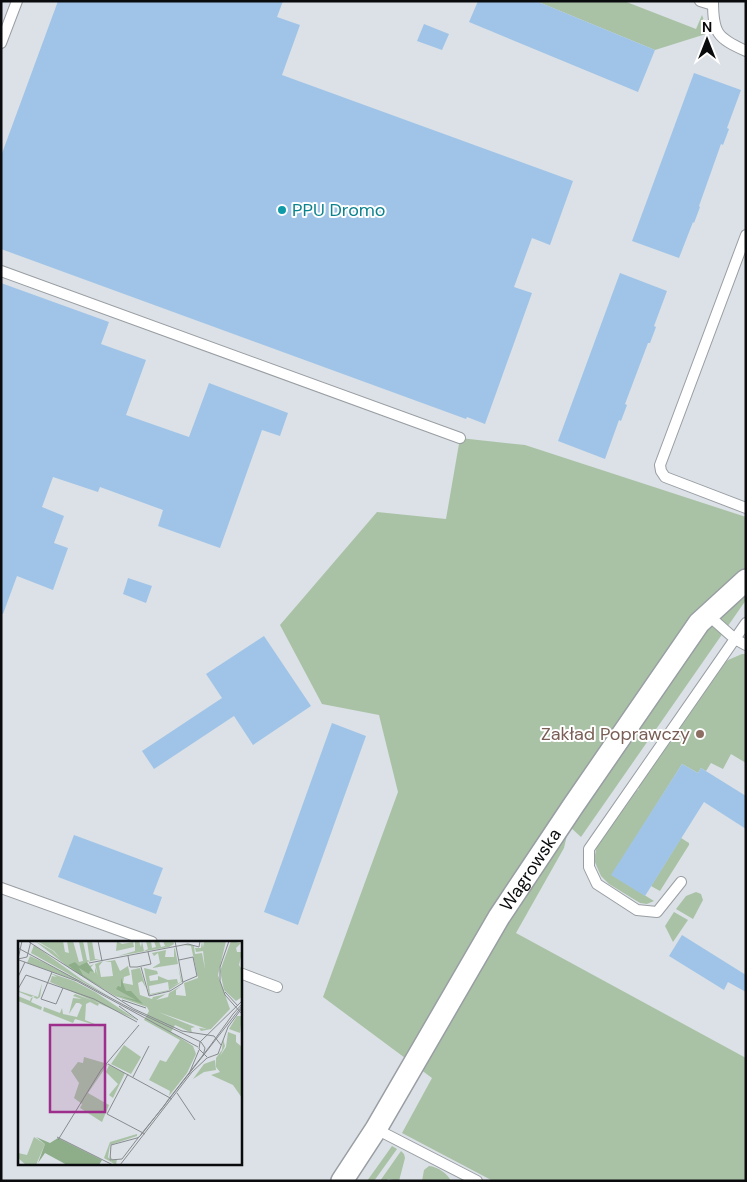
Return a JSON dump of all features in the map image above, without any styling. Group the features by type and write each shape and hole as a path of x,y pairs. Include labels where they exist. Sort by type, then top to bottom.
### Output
{"street":[{"name":"Wagrowska","path":"342,1181 376,1129 499,917 699,623 746,580"}],"lane":[{"path":"1,43 17,1"},
{"path":"700,1 713,3 713,17 720,36 727,43 746,50"},
{"path":"746,235 660,465 665,477 746,508"},
{"path":"1,271 460,438"},
{"path":"708,615 735,639 746,646"},
{"path":"681,882 657,912 637,910 597,884 589,866 589,849 746,623"},
{"path":"1,888 149,941"},
{"path":"241,973 277,987"},
{"path":"376,1129 477,1181"}],"green space":[{"path":"536,1 624,1 696,29 702,15 709,33 655,50"},
{"path":"460,438 525,445 746,517 746,600 581,837 569,826 564,848 516,933 746,1058 746,1181 493,1181 402,1133 432,1078 323,997 398,792 379,715 322,704 280,625 377,512 446,519"},
{"path":"742,654 746,654 746,763 731,754 723,769 711,763 706,771 701,768 698,773 682,764 612,875 654,901 647,904 640,903 609,884 601,876 594,860 597,845 634,791 639,789 637,787 723,664"},
{"path":"681,838 689,843 689,845 660,891 651,886"},
{"path":"696,892 701,894 703,900 693,919 676,909 686,896"},
{"path":"674,912 688,920 673,942 665,926"},
{"path":"392,1146 397,1149 374,1181 367,1181"},
{"path":"401,1151 405,1158 399,1181 388,1179 380,1181"},
{"path":"429,1166 442,1171 451,1181 422,1181 424,1170"}],"building":[{"name":"PPU Dromo","path":"58,1 283,1 277,17 300,25 282,75 573,181 550,245 532,238 514,287 532,293 485,424 467,417 466,419 1,249 1,156"},
{"path":"478,1 536,1 655,50 638,92 469,22"},
{"path":"424,24 449,34 442,50 417,41"},
{"path":"694,73 741,90 727,128 729,129 723,145 721,144 700,207 679,258 632,241"},
{"path":"620,273 667,291 654,326 656,327 650,343 648,343 625,404 627,405 621,421 619,420 605,459 558,441"},
{"path":"1,283 109,322 101,344 146,360 126,415 189,437 209,383 288,413 280,436 262,430 220,548 158,526 163,510 100,487 98,492 53,477 42,507 64,516 54,543 68,548 53,590 17,576 3,614 1,614"},
{"path":"128,578 152,586 146,603 123,594"},
{"path":"264,636 311,706 253,745 234,716 154,769 142,751 222,698 206,674"},
{"path":"332,723 366,736 298,925 264,912"},
{"path":"682,764 698,773 701,768 746,796 746,829 704,802 645,896 611,875"},
{"path":"74,835 163,868 153,894 162,897 156,914 58,877"},
{"path":"682,935 746,975 746,992 728,982 724,990 669,956"}],"place":[{"name":"PPU Dromo","path":"282,210"},
{"name":"Zakład Poprawczy","path":"700,734"}]}
